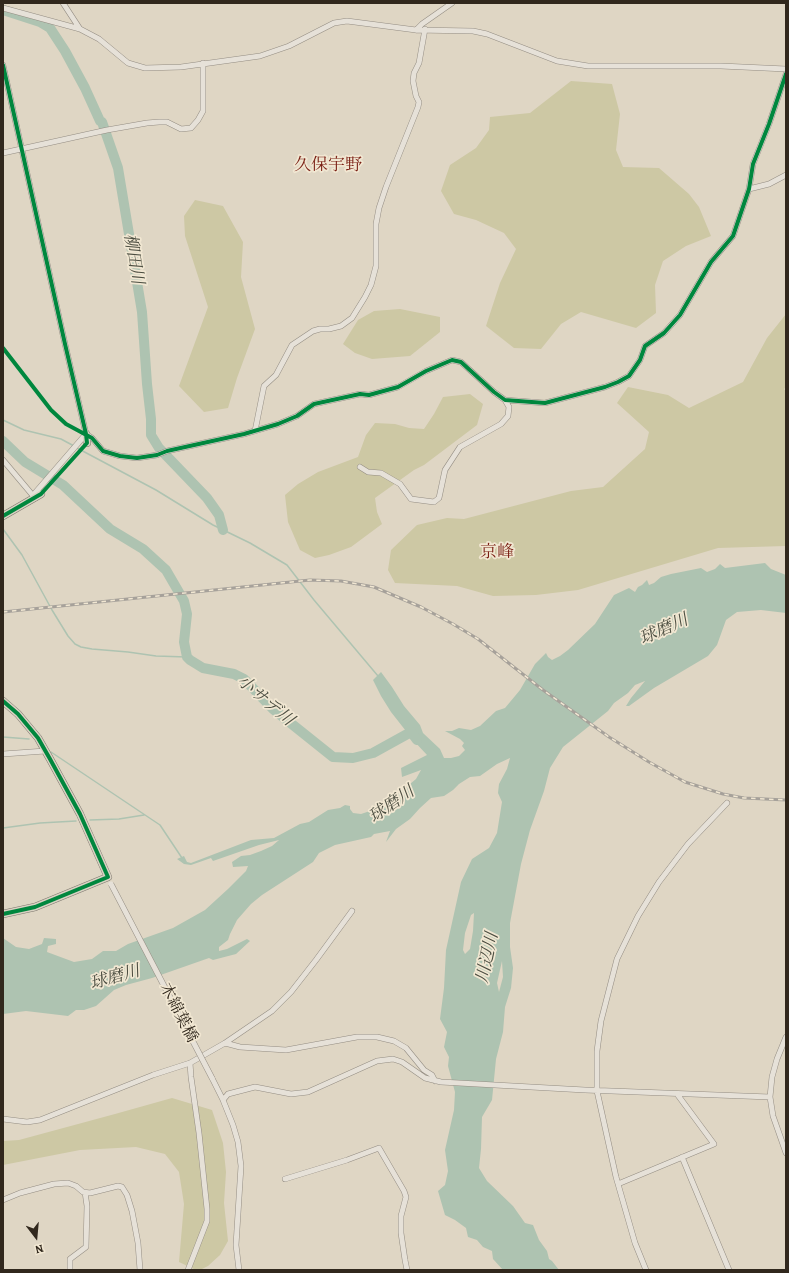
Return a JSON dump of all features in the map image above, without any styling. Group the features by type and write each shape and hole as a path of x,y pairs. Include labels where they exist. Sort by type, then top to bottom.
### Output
{"main road":[{"path":"86,434 87,443"},
{"path":"4,516 38,496"},
{"path":"3,701 18,714 38,738 80,814 110,880 35,907 3,914"}],"street":[{"path":"63,3 80,29"},
{"path":"416,30 446,5 452,3"},
{"path":"3,8 80,29 99,39 128,63 145,68 181,67 260,56 289,46 334,23 347,21 416,30 473,32 487,34 557,60 588,66 721,66 786,70 769,124 753,164 749,189 733,236 712,262 680,315 664,333 645,346 640,360 629,376 605,388 545,403 505,400"},
{"path":"255,431 264,386 276,375 292,345 320,329 329,329 341,326 352,318 366,297 376,266 376,224 379,208 418,107 419,102 416,96 413,81 414,73 419,63 426,30"},
{"path":"3,153 107,130 147,123 167,122 181,129 191,128 203,111 203,63"},
{"path":"3,65 86,434 92,438 103,451 120,456 137,458 157,455 167,451 255,431 278,424 297,416 314,404 360,394 369,395 398,387 426,371 452,360 461,362 505,400 508,407 508,416 501,424 460,447 445,470 439,498 434,502 411,499 400,484 381,473 368,472 360,467"},
{"path":"749,189 769,184 786,175"},
{"path":"38,496 35,494 86,434"},
{"path":"3,460 38,496"},
{"path":"3,754 45,751"},
{"path":"646,1270 635,1243 618,1184 606,1138 597,1091 597,1051 601,1021 617,959 638,916 659,882 688,844 726,803"},
{"name":"木綿葉橋","path":"110,880 212,1078 233,1125 238,1142 241,1166 236,1245 239,1270"},
{"path":"3,1119 27,1122 40,1120 138,1080 190,1063 225,1043 272,1011 291,992 352,911"},
{"path":"225,1043 240,1047 286,1050 357,1037 377,1037 394,1041 406,1048 424,1070 432,1075 438,1082"},
{"path":"786,1037 777,1059 772,1077 770,1097 773,1116 786,1153"},
{"path":"223,1100 228,1094 255,1086 292,1094 308,1092 378,1061 393,1059 402,1062 425,1078 438,1082 597,1091 770,1097"},
{"path":"188,1270 207,1221 199,1133 190,1063"},
{"path":"618,1184 714,1144 677,1094"},
{"path":"285,1179 347,1160 379,1148 406,1197 401,1216 401,1233 404,1260 407,1270"},
{"path":"682,1157 729,1270"},
{"path":"3,1200 20,1193 68,1183 90,1193 118,1186 122,1188 127,1195 132,1211 138,1243 140,1270"},
{"path":"70,1270 70,1259 86,1247 87,1206 85,1192"}],"shaded area":[{"path":"571,81 612,84 620,114 616,150 623,167 659,168 689,194 699,207 711,236 686,246 663,261 655,285 656,313 636,328 581,312 561,324 541,349 514,348 486,326 500,283 516,249 504,233 476,220 454,214 441,191 450,165 476,148 489,130 490,117 530,113"},
{"path":"195,200 223,206 243,242 241,277 255,329 228,408 204,412 179,386 208,307 185,236 184,216"},
{"path":"400,309 440,317 440,332 410,356 372,359 355,353 343,344 358,320 374,311"},
{"path":"786,314 786,387 784,389 786,392 786,546 718,548 578,590 536,595 493,596 457,586 395,583 388,570 391,550 417,525 447,518 464,519 571,491 603,487 645,449 649,432 617,403 628,387 668,395 689,408 743,382 767,338"},
{"path":"470,394 483,404 477,425 424,465 414,470 375,498 377,512 382,524 351,547 329,555 315,558 300,550 288,522 285,495 298,484 318,472 358,457 366,435 375,423 395,424 409,428 424,429 443,397"},
{"path":"172,1098 212,1110 223,1143 226,1172 224,1203 228,1241 220,1255 208,1266 200,1270 196,1270 179,1262 184,1204 179,1172 165,1154 136,1147 80,1150 3,1165 3,1141 19,1140"}],"water":[{"path":"765,563 771,569 786,575 786,613 761,610 737,612 726,620 717,645 708,656 654,688 629,706 626,706 645,681 635,685 628,693 614,703 608,711 563,747 550,768 544,791 530,830 521,864 510,923 510,947 513,968 511,988 505,1007 503,1032 496,1059 492,1100 482,1117 479,1168 487,1181 513,1206 525,1223 533,1225 539,1240 547,1251 549,1259 559,1270 503,1270 493,1259 492,1251 483,1247 477,1240 468,1237 466,1228 445,1215 438,1191 445,1185 448,1171 445,1150 454,1110 455,1092 448,1066 449,1057 444,1047 447,1032 440,1019 444,988 446,950 461,882 472,859 489,848 497,833 502,802 498,793 499,784 507,769 510,758 497,764 480,776 470,777 444,796 431,798 410,819 396,829 386,842 390,831 335,845 319,853 313,862 262,895 251,904 237,920 228,940 219,947 219,951 227,949 247,939 250,941 236,954 213,960 209,958 152,978 126,985 114,990 96,1006 84,1010 76,1010 68,1016 26,1011 3,1014 3,938 16,947 29,949 42,944 44,938 56,939 56,944 48,946 47,952 74,962 92,959 103,951 116,951 128,944 173,928 205,910 246,871 248,866 233,867 232,862 241,856 250,855 272,846 279,840 259,845 213,861 211,858 191,865 184,864 177,859 184,856 187,862 191,863 251,840 274,838 300,824 309,822 328,810 340,808 345,805 350,806 353,813 361,814 373,810 398,794 416,779 421,770 402,777 401,768 427,755 391,712 381,696 373,680 381,672 404,706 420,725 423,733 440,749 444,758 459,756 465,750 462,746 464,743 460,739 445,731 452,731 459,728 471,730 480,726 496,711 505,708 520,690 535,664 546,653 552,660 568,650 595,624 614,595 629,588 635,592 638,587 647,580 649,585 661,577 671,574 701,568 707,572 715,569 720,564 725,568","holes":["474,913 470,949 465,954 463,950 465,933 471,915","502,961 503,977 499,992 497,983"]}],"waterway":[{"name":"柳田川","path":"3,10 40,22 50,28 65,51 85,88 100,121 102,122 118,168 142,312 151,435 159,448 207,498 219,515 223,530"},
{"path":"3,420 24,430 61,439 74,446"},
{"name":"小サデ川","path":"3,441 25,462 63,485 110,529 143,549 166,570 184,601 187,614 184,642 187,657 190,660 203,668 234,674 244,679 273,709 333,757 353,758 373,753 411,732 417,740"},
{"path":"77,448 156,490 213,525 250,543 287,565 314,600 378,676"},
{"path":"3,529 22,555 52,610 68,636 75,644 92,649 156,656 187,657"},
{"path":"3,737 29,739"},
{"path":"51,752 160,825 182,858"},
{"path":"90,820 119,819 144,815"},
{"path":"3,828 40,823 76,821"}],"railway":[{"path":"3,612 310,580 341,581 374,587 421,607 478,639 543,690 609,737 685,782 723,794 744,798 786,800"}],"cycle path":[{"path":"3,65 87,443 41,494 3,516"},
{"path":"3,348 51,410 66,424 92,438 103,451 120,456 137,458 157,455 167,451 244,434 278,424 297,416 314,404 360,394 369,395 398,387 426,371 452,360 461,362 505,400 545,403 605,387 629,376 640,360 645,346 664,333 680,315 711,262 733,236 749,189 753,164 769,124 786,74"},
{"path":"3,701 18,714 38,738 80,814 108,877 35,907 3,914"}],"district":[{"name":"久保宇野","path":"328,166"},
{"name":"京峰","path":"497,553"}],"water label":[{"name":"球磨川","path":"664,630"},
{"name":"球磨川","path":"392,805"},
{"name":"川辺川","path":"488,958"},
{"name":"球磨川","path":"115,978"}]}
